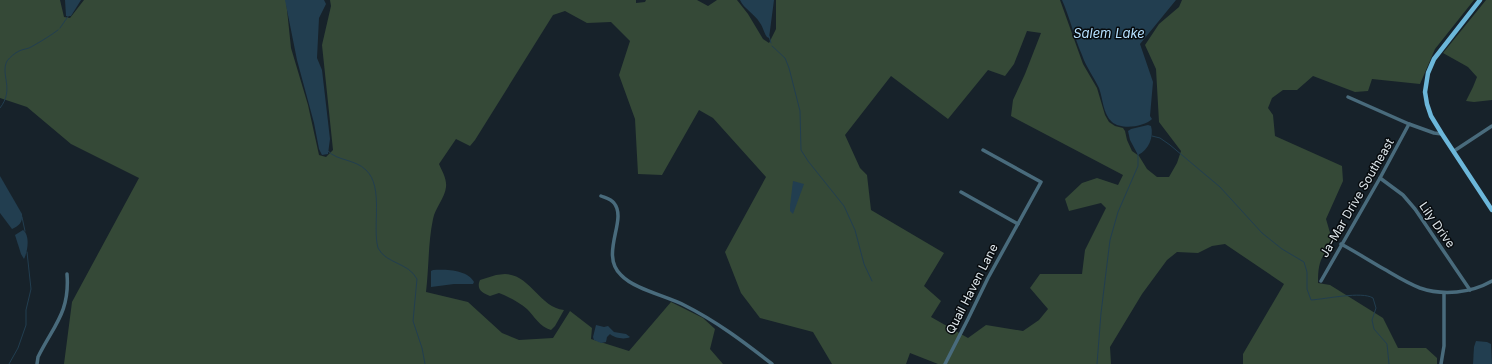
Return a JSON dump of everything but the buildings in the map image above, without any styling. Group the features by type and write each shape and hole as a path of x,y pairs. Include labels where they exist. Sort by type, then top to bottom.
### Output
{"main road":[{"path":"1480,0 1434,59 1428,73 1425,86 1426,104 1431,116 1442,134 1492,210"}],"street":[{"path":"1348,97 1409,124 1434,133 1442,134"},
{"name":"Ja-Mar Drive Southeast","path":"1321,281 1409,124"},
{"path":"1454,151 1492,126"},
{"name":"Quail Haven Lane","path":"945,364 988,278 1041,182 983,150"},
{"name":"Lily Drive","path":"1380,178 1404,195 1470,290"},
{"path":"961,192 1018,224"},
{"path":"601,196 611,200 616,207 618,221 614,236 613,257 614,267 620,275 636,285 683,305 722,327 772,364"},
{"path":"1341,244 1414,286 1428,291 1444,293 1470,290 1492,281"},
{"path":"37,364 38,357 62,315 67,281 66,274"},
{"path":"1441,364 1444,346 1444,293"}],"green space":[{"path":"0,0 60,0 64,17 70,18 84,0 286,0 291,48 308,105 319,155 326,157 333,150 322,45 331,6 330,0 636,0 636,3 645,2 646,0 697,0 708,6 717,0 737,0 748,14 763,39 769,43 776,29 776,0 1060,0 1083,64 1097,88 1105,115 1109,122 1115,126 1123,128 1132,151 1139,156 1147,169 1157,177 1169,177 1177,163 1181,151 1159,122 1156,69 1145,45 1159,24 1179,7 1182,0 1474,0 1435,49 1420,84 1372,79 1368,91 1355,92 1313,76 1297,90 1283,90 1272,98 1268,108 1273,115 1275,136 1342,166 1343,181 1326,219 1333,243 1325,252 1321,261 1318,283 1330,285 1383,318 1398,348 1426,348 1437,358 1437,364 1243,364 1243,354 1284,284 1225,244 1212,246 1198,253 1177,252 1167,260 1142,294 1110,347 1111,364 938,364 910,353 906,364 832,364 813,332 760,318 741,293 725,252 766,177 713,118 699,110 662,175 638,174 635,119 619,75 630,41 611,22 587,23 565,11 553,15 475,140 470,146 456,139 439,164 445,178 446,187 433,219 430,237 426,292 468,302 502,333 519,340 553,338 570,311 592,328 591,339 629,351 671,302 703,318 715,329 710,349 723,364 64,364 72,302 139,178 71,144 27,107 0,98","holes":["1027,31 1041,33 1013,100 1011,116 1123,175 1118,185 1097,178 1082,183 1065,199 1069,211 1101,203 1106,208 1085,250 1082,274 1040,274 1030,288 1048,309 1039,320 1023,331 986,325 968,338 931,317 941,301 924,286 944,253 871,210 867,175 860,168 845,135 891,76 948,119 988,70 1005,76 1014,64"]},
{"path":"1486,0 1492,0 1492,100 1474,102 1466,101 1477,77 1468,67 1443,53"},
{"path":"505,274 522,280 541,298 555,308 564,310 551,330 540,324 527,309 514,300 499,293 490,296 484,294 480,290 480,280"}],"water":[{"path":"65,0 81,0 71,16 66,16"},
{"path":"285,0 324,0 326,4 319,18 317,58 322,70 330,139 328,154 322,155 319,149 314,123 297,60"},
{"path":"740,0 774,0 769,38 758,20"},
{"name":"Salem Lake","path":"1062,0 1176,0 1140,44 1153,82 1150,116 1152,119 1148,122 1138,126 1127,127 1116,124 1109,119 1105,111 1099,88 1084,59"},
{"path":"1148,125 1151,126 1152,130 1150,142 1145,150 1138,155 1130,140 1128,131"},
{"path":"0,176 22,214 20,223 17,227 12,229 0,213"},
{"path":"793,181 804,184 793,214 790,211 790,206"},
{"path":"23,230 27,236 28,243 27,252 24,259 15,235"},
{"path":"431,271 456,271 467,275 474,282 473,284 454,284 431,287"},
{"path":"596,325 604,327 608,326 614,332 626,334 630,337 620,338 614,337 610,334 607,337 606,342 601,343 594,340 593,337"},
{"path":"1476,341 1491,344 1492,364 1473,364 1474,347"}],"waterway":[{"path":"60,28 69,15"},
{"path":"0,108 6,95 7,88 5,66 7,61 17,52 30,48 58,30"},
{"path":"769,36 771,43"},
{"path":"772,46 785,58 789,68 800,111 801,150 844,206 855,230 864,264 872,281"},
{"path":"1152,136 1160,138 1170,145 1220,187 1262,233 1282,249 1304,262 1307,272 1307,289 1311,300 1353,295 1368,296 1373,298 1376,308 1372,320 1374,329 1387,344 1389,364"},
{"path":"328,151 336,157 362,166 371,177 375,186 376,196 376,239 378,248 386,257 408,269 417,279 413,321 422,348 425,364"},
{"path":"1097,364 1101,313 1110,240 1118,212 1138,166 1138,154"},
{"path":"22,217 25,231"},
{"path":"9,364 18,348 26,325 26,310 31,289 27,252"}]}
